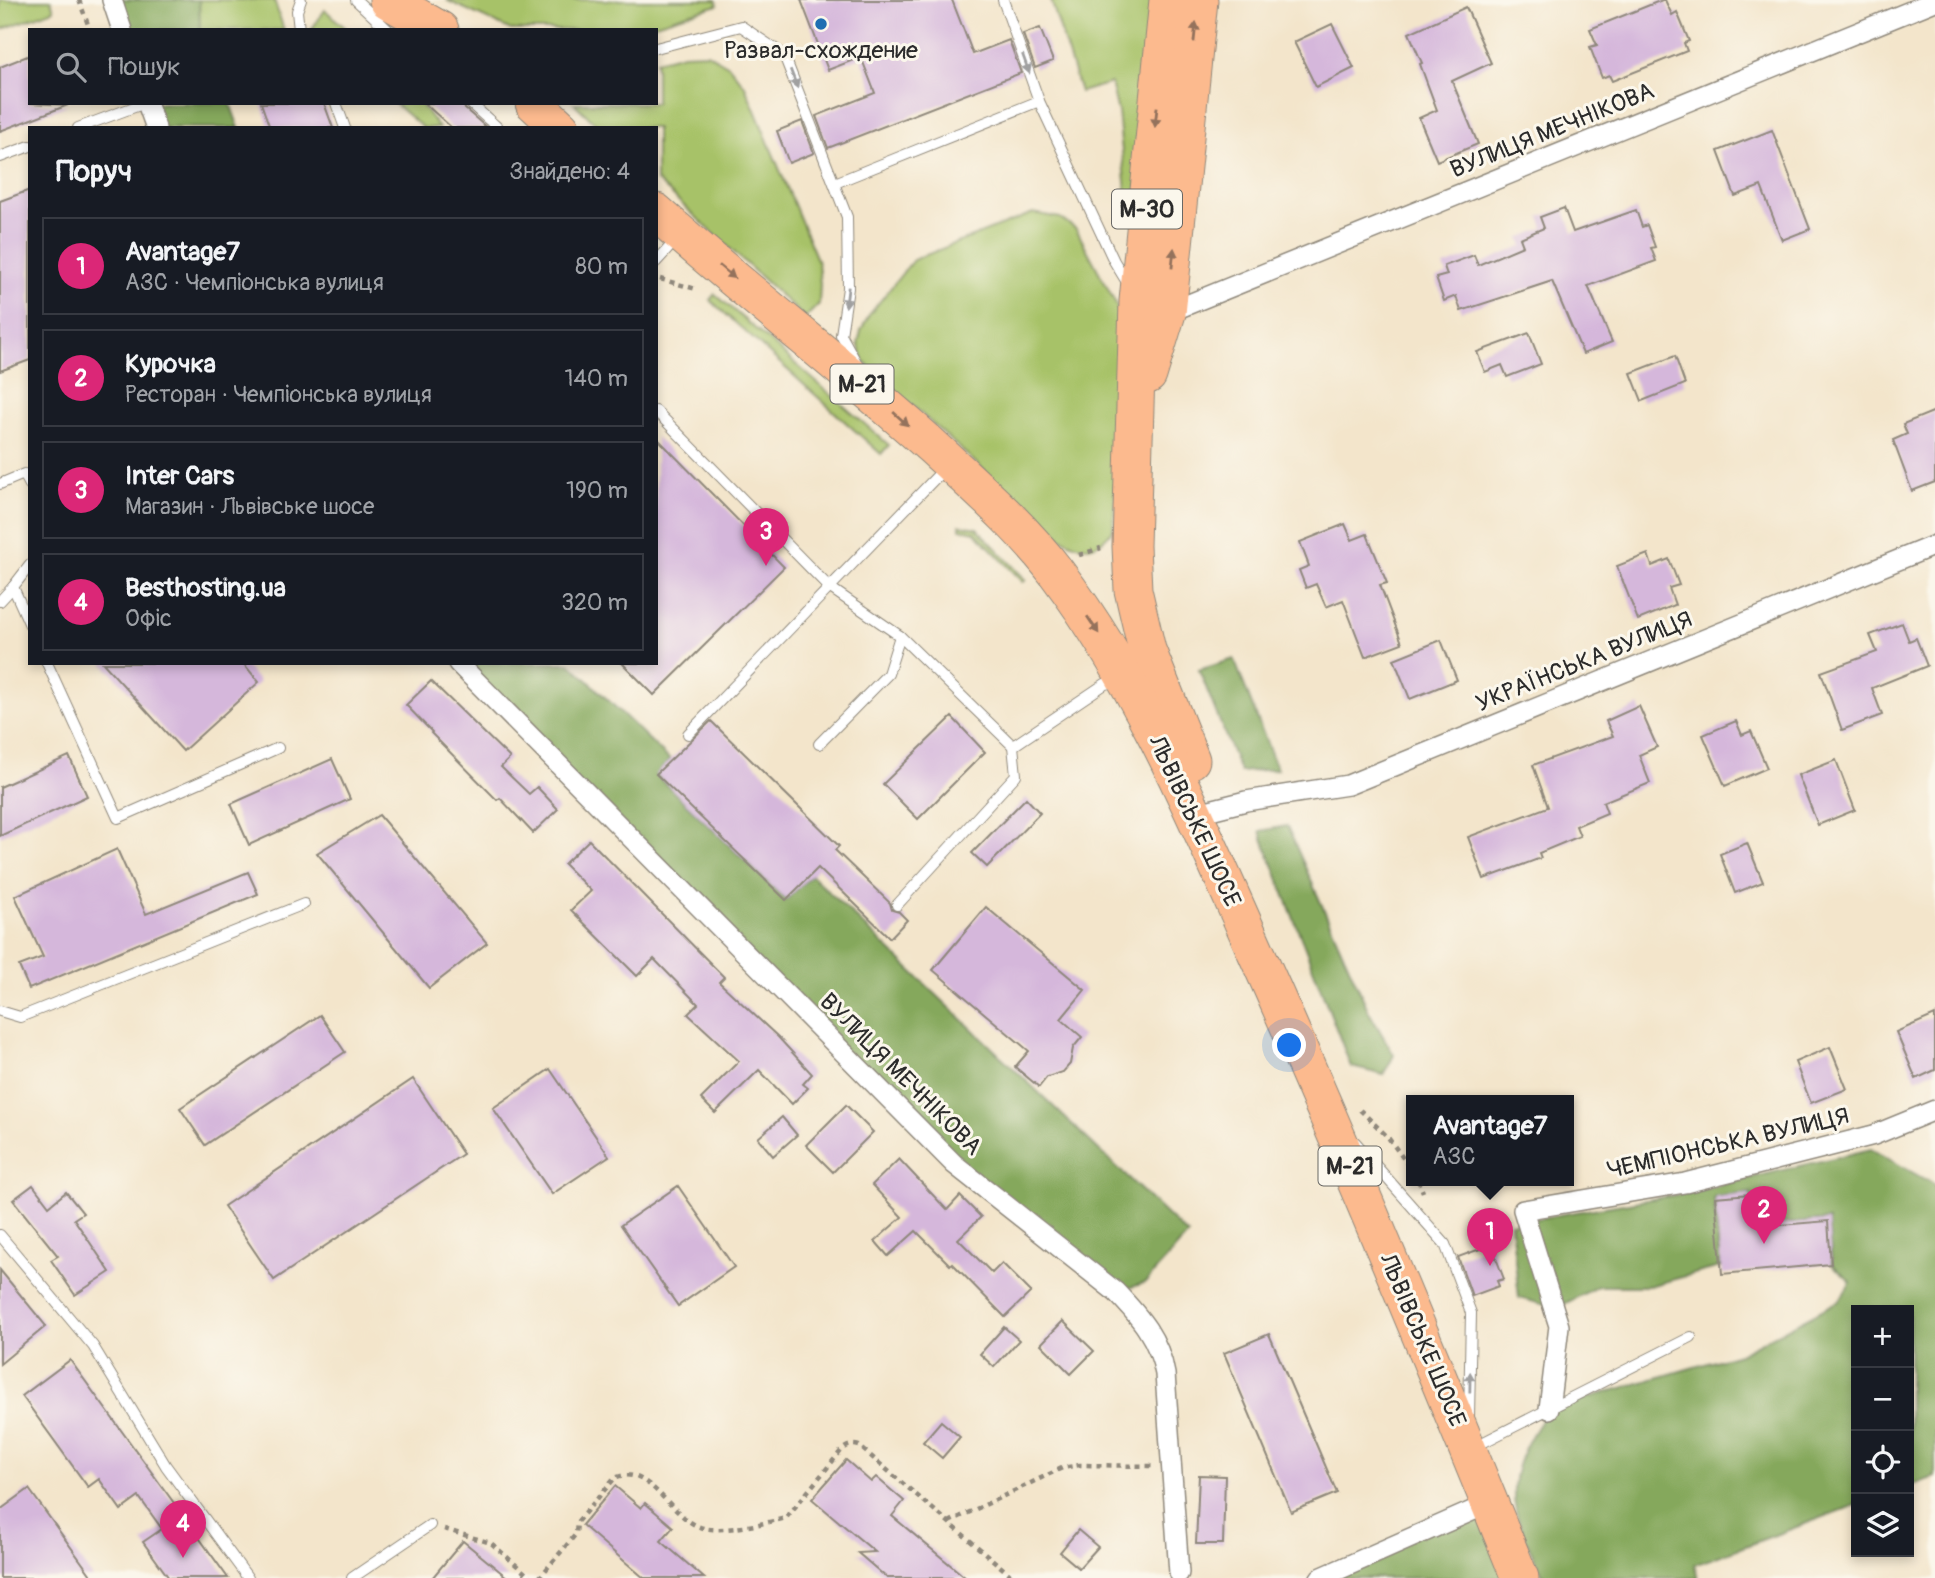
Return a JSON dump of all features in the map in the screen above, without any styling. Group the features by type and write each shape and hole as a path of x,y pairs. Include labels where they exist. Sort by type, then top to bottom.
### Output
{"highway":[{"path":"388,0 437,28"},
{"name":"М-30","path":"1165,306 1168,0"},
{"name":"М-21","path":"1199,0 1165,306 1133,419 1131,546 1133,590 1147,650 1210,810 1226,886"},
{"path":"536,105 559,126"},
{"name":"ЛЬВІВСЬКЕ ШОСЕ","path":"665,222 873,393 1007,516 1054,569 1097,631 1126,679 1226,886 1342,1109 1468,1450 1520,1578"}],"street":[{"path":"112,0 121,28"},
{"name":"ВУЛИЦЯ МЕЧНІКОВА","path":"1165,306 1935,1"},
{"path":"147,105 155,126"},
{"name":"УКРАЇНСЬКА ВУЛИЦЯ","path":"1210,810 1246,801 1349,785 1935,545"},
{"name":"ВУЛИЦЯ МЕЧНІКОВА","path":"460,665 954,1164 1116,1292 1135,1312 1155,1340 1162,1357 1179,1573"},
{"name":"ЧЕМПІОНСЬКА ВУЛИЦЯ","path":"1549,1409 1559,1326 1523,1210 1685,1183 1874,1135 1935,1110"},
{"path":"1320,1578 1490,1503"}],"lane":[{"path":"299,28 297,11 301,0"},
{"path":"356,0 386,28"},
{"path":"1003,0 1039,101 1114,261 1165,306"},
{"path":"658,47 741,26 784,55 846,217 848,288 841,335 873,393"},
{"path":"835,183 1039,101"},
{"path":"83,126 141,105"},
{"path":"337,105 344,126"},
{"path":"472,105 496,126"},
{"path":"0,157 28,147"},
{"path":"658,253 665,222"},
{"path":"658,413 829,587 900,636 1013,746 1016,775 897,905"},
{"path":"688,734 950,463"},
{"path":"0,484 24,474 28,481"},
{"path":"0,601 28,568"},
{"path":"13,587 28,621"},
{"path":"819,744 888,674 900,636"},
{"path":"48,665 118,818 278,748"},
{"path":"1013,746 1105,684 1126,679"},
{"path":"0,1011 20,1017 304,904"},
{"path":"1342,1109 1445,1244 1471,1313 1468,1450 1691,1337"},
{"path":"0,1235 93,1346 166,1466 248,1578"},
{"path":"352,1578 430,1525"}],"path":[{"path":"79,0 89,28"},
{"path":"658,279 703,291"},
{"path":"1054,569 1069,558 1109,545 1131,546"},
{"path":"1342,1109 1387,1136 1406,1162"},
{"path":"539,1578 576,1534 577,1522 615,1478 624,1474 638,1477 695,1526 715,1529 786,1518 841,1451 846,1446 854,1445 859,1446 1014,1578"},
{"path":"948,1522 1062,1468 1089,1464 1172,1466"},
{"path":"430,1525 491,1543 531,1578"}],"green space":[{"path":"0,0 51,0 54,10 0,30"},
{"path":"112,0 199,0 200,28 121,28"},
{"path":"199,0 274,0 283,28 200,28"},
{"path":"446,0 716,0 718,5 642,28 507,28"},
{"path":"1051,0 1160,0 1135,206 1127,201 1118,112 1111,83 1080,92"},
{"path":"325,10 346,28 312,28"},
{"path":"707,53 729,66 745,86 818,262 819,304 805,318 658,182 658,126 598,126 576,105 658,105 658,60 683,54"},
{"path":"148,105 231,105 238,126 155,126"},
{"path":"396,105 422,105 437,126 421,126"},
{"path":"1033,213 1060,218 1076,229 1115,302 1126,336 1113,529 1094,546 1073,544 1057,536 865,363 858,344 869,315 913,260"},
{"path":"715,294 889,445 881,454 710,300"},
{"path":"960,525 977,528 1026,580 1023,582 975,532 960,529"},
{"path":"1234,659 1277,769 1240,772 1199,670"},
{"path":"460,665 572,665 670,760 656,775 786,900 811,875 1188,1235 1145,1283 1116,1292 974,1180"},
{"path":"1287,826 1369,1012 1394,1055 1384,1075 1351,1067 1260,831"},
{"path":"1871,1149 1935,1185 1935,1477 1914,1484 1914,1305 1851,1305 1851,1507 1694,1565 1698,1578 1544,1578 1518,1520 1514,1483 1527,1444 1549,1409 1739,1354 1839,1301 1851,1282 1832,1264 1828,1220 1782,1224 1780,1201 1752,1204 1751,1193 1714,1197 1720,1267 1649,1286 1598,1286 1557,1308 1519,1298 1511,1223 1687,1193"},
{"path":"1477,1508 1505,1578 1320,1578"}],"building":[{"path":"801,0 952,0 973,54 1009,40 1021,73 828,148 816,116 875,93 861,57 828,70"},
{"path":"1665,0 1672,15 1677,12 1689,41 1684,43 1687,51 1612,81 1609,75 1602,78 1590,47 1597,45 1590,29"},
{"path":"1466,7 1491,63 1452,81 1478,144 1437,161 1419,118 1437,110 1409,33"},
{"path":"1332,24 1354,68 1316,87 1294,42"},
{"path":"1040,28 1053,61 1035,68 1023,34"},
{"path":"28,56 28,105 68,105 0,131 0,67"},
{"path":"262,105 325,105 332,126 269,126"},
{"path":"426,105 464,105 485,126 450,126"},
{"path":"802,121 814,153 789,163 777,131"},
{"path":"1772,130 1810,229 1782,240 1761,186 1735,196 1718,151"},
{"path":"28,191 28,361 0,371 0,201"},
{"path":"1564,208 1573,232 1636,210 1642,227 1647,225 1655,247 1651,248 1656,261 1588,286 1612,342 1583,354 1552,281 1461,311 1456,296 1444,301 1436,278 1447,275 1444,266 1474,255 1478,265 1523,246 1520,238 1544,228 1540,217"},
{"path":"1529,333 1541,364 1507,377 1502,365 1485,372 1477,352"},
{"path":"1675,356 1685,384 1642,401 1631,373"},
{"path":"1935,411 1935,482 1912,491 1893,440 1907,434 1903,424"},
{"path":"658,439 784,567 654,695 624,665 658,665"},
{"path":"1345,524 1352,540 1367,534 1387,583 1380,585 1402,643 1365,657 1343,600 1326,607 1316,584 1306,588 1299,570 1309,566 1300,542"},
{"path":"1648,554 1652,566 1669,559 1679,585 1669,588 1675,605 1638,620 1617,566"},
{"path":"1902,623 1909,641 1916,638 1927,666 1872,688 1882,715 1842,730 1821,672 1877,652 1870,635"},
{"path":"1441,640 1457,680 1410,699 1394,659"},
{"path":"105,665 245,665 259,682 183,751"},
{"path":"431,681 510,758 501,767 529,794 537,787 558,809 533,833 500,798 497,800 406,705"},
{"path":"1639,706 1657,747 1639,755 1650,783 1603,802 1607,813 1576,826 1580,836 1539,853 1541,858 1484,879 1468,837 1548,807 1533,765 1613,736 1606,721"},
{"path":"952,717 985,752 918,819 883,784"},
{"path":"711,721 839,846 835,850 890,903 892,910 899,912 907,920 890,938 818,868 786,900 656,774"},
{"path":"1736,721 1742,735 1751,731 1767,768 1725,786 1703,735"},
{"path":"69,756 87,796 0,836 0,787"},
{"path":"332,759 350,799 249,845 231,804"},
{"path":"1836,760 1855,810 1818,825 1798,775"},
{"path":"1026,798 1040,813 987,867 972,853"},
{"path":"379,815 487,943 429,988 317,853"},
{"path":"589,840 724,977 719,982 778,1037 812,1074 803,1084 808,1088 792,1104 759,1070 715,1113 701,1099 739,1061 688,1014 698,1004 654,959 637,976 571,910 591,891 564,864"},
{"path":"1747,843 1763,882 1735,893 1720,854"},
{"path":"117,849 146,914 248,872 258,894 29,989 19,966 43,957 15,896"},
{"path":"986,907 1085,990 1061,1019 1082,1037 1073,1048 1070,1064 1063,1072 1047,1077 1039,1087 1015,1067 1029,1051 933,970"},
{"path":"320,1015 345,1052 205,1145 180,1108"},
{"path":"1935,1015 1935,1070 1916,1079 1896,1032"},
{"path":"1830,1047 1847,1089 1811,1103 1795,1062"},
{"path":"550,1069 609,1156 552,1194 493,1108"},
{"path":"413,1079 463,1154 274,1280 224,1206"},
{"path":"846,1105 873,1132 833,1172 806,1145"},
{"path":"782,1117 797,1135 773,1156 758,1138"},
{"path":"899,1159 947,1210 960,1196 981,1217 958,1239 992,1273 1002,1263 1031,1292 1005,1317 916,1231 888,1256 875,1241 902,1217 872,1185"},
{"path":"33,1185 49,1206 66,1192 83,1213 74,1219 110,1272 75,1295 51,1260 58,1256 13,1200"},
{"path":"678,1186 734,1267 678,1306 621,1225"},
{"path":"1750,1194 1751,1205 1779,1202 1781,1225 1828,1221 1831,1264 1722,1274 1715,1197"},
{"path":"1491,1245 1504,1279 1497,1281 1499,1286 1472,1296 1458,1257"},
{"path":"0,1270 46,1326 0,1364"},
{"path":"1063,1321 1094,1351 1071,1374 1041,1344"},
{"path":"1004,1327 1019,1340 994,1367 980,1354"},
{"path":"1269,1334 1337,1493 1291,1512 1224,1353"},
{"path":"70,1360 228,1578 169,1578 143,1542 162,1529 139,1497 121,1510 99,1479 88,1487 22,1396"},
{"path":"941,1421 960,1437 942,1458 923,1442"},
{"path":"846,1460 871,1482 876,1477 904,1501 892,1516 966,1578 887,1578 858,1553 875,1552 812,1499"},
{"path":"1199,1475 1225,1476 1223,1544 1196,1544"},
{"path":"615,1486 641,1508 645,1503 673,1527 661,1541 704,1578 644,1578 582,1525"},
{"path":"29,1489 93,1578 0,1578 0,1510"},
{"path":"1078,1530 1098,1547 1079,1568 1060,1552"},
{"path":"463,1541 508,1578 432,1578"}],"place":[{"name":"Развал-схождение","path":"821,24"},
{"name":"Inter Cars","path":"766,566"},
{"name":"Курочка","path":"1764,1244"},
{"name":"Avantage7","path":"1490,1266"},
{"name":"Besthosting.ua","path":"183,1558"}]}
